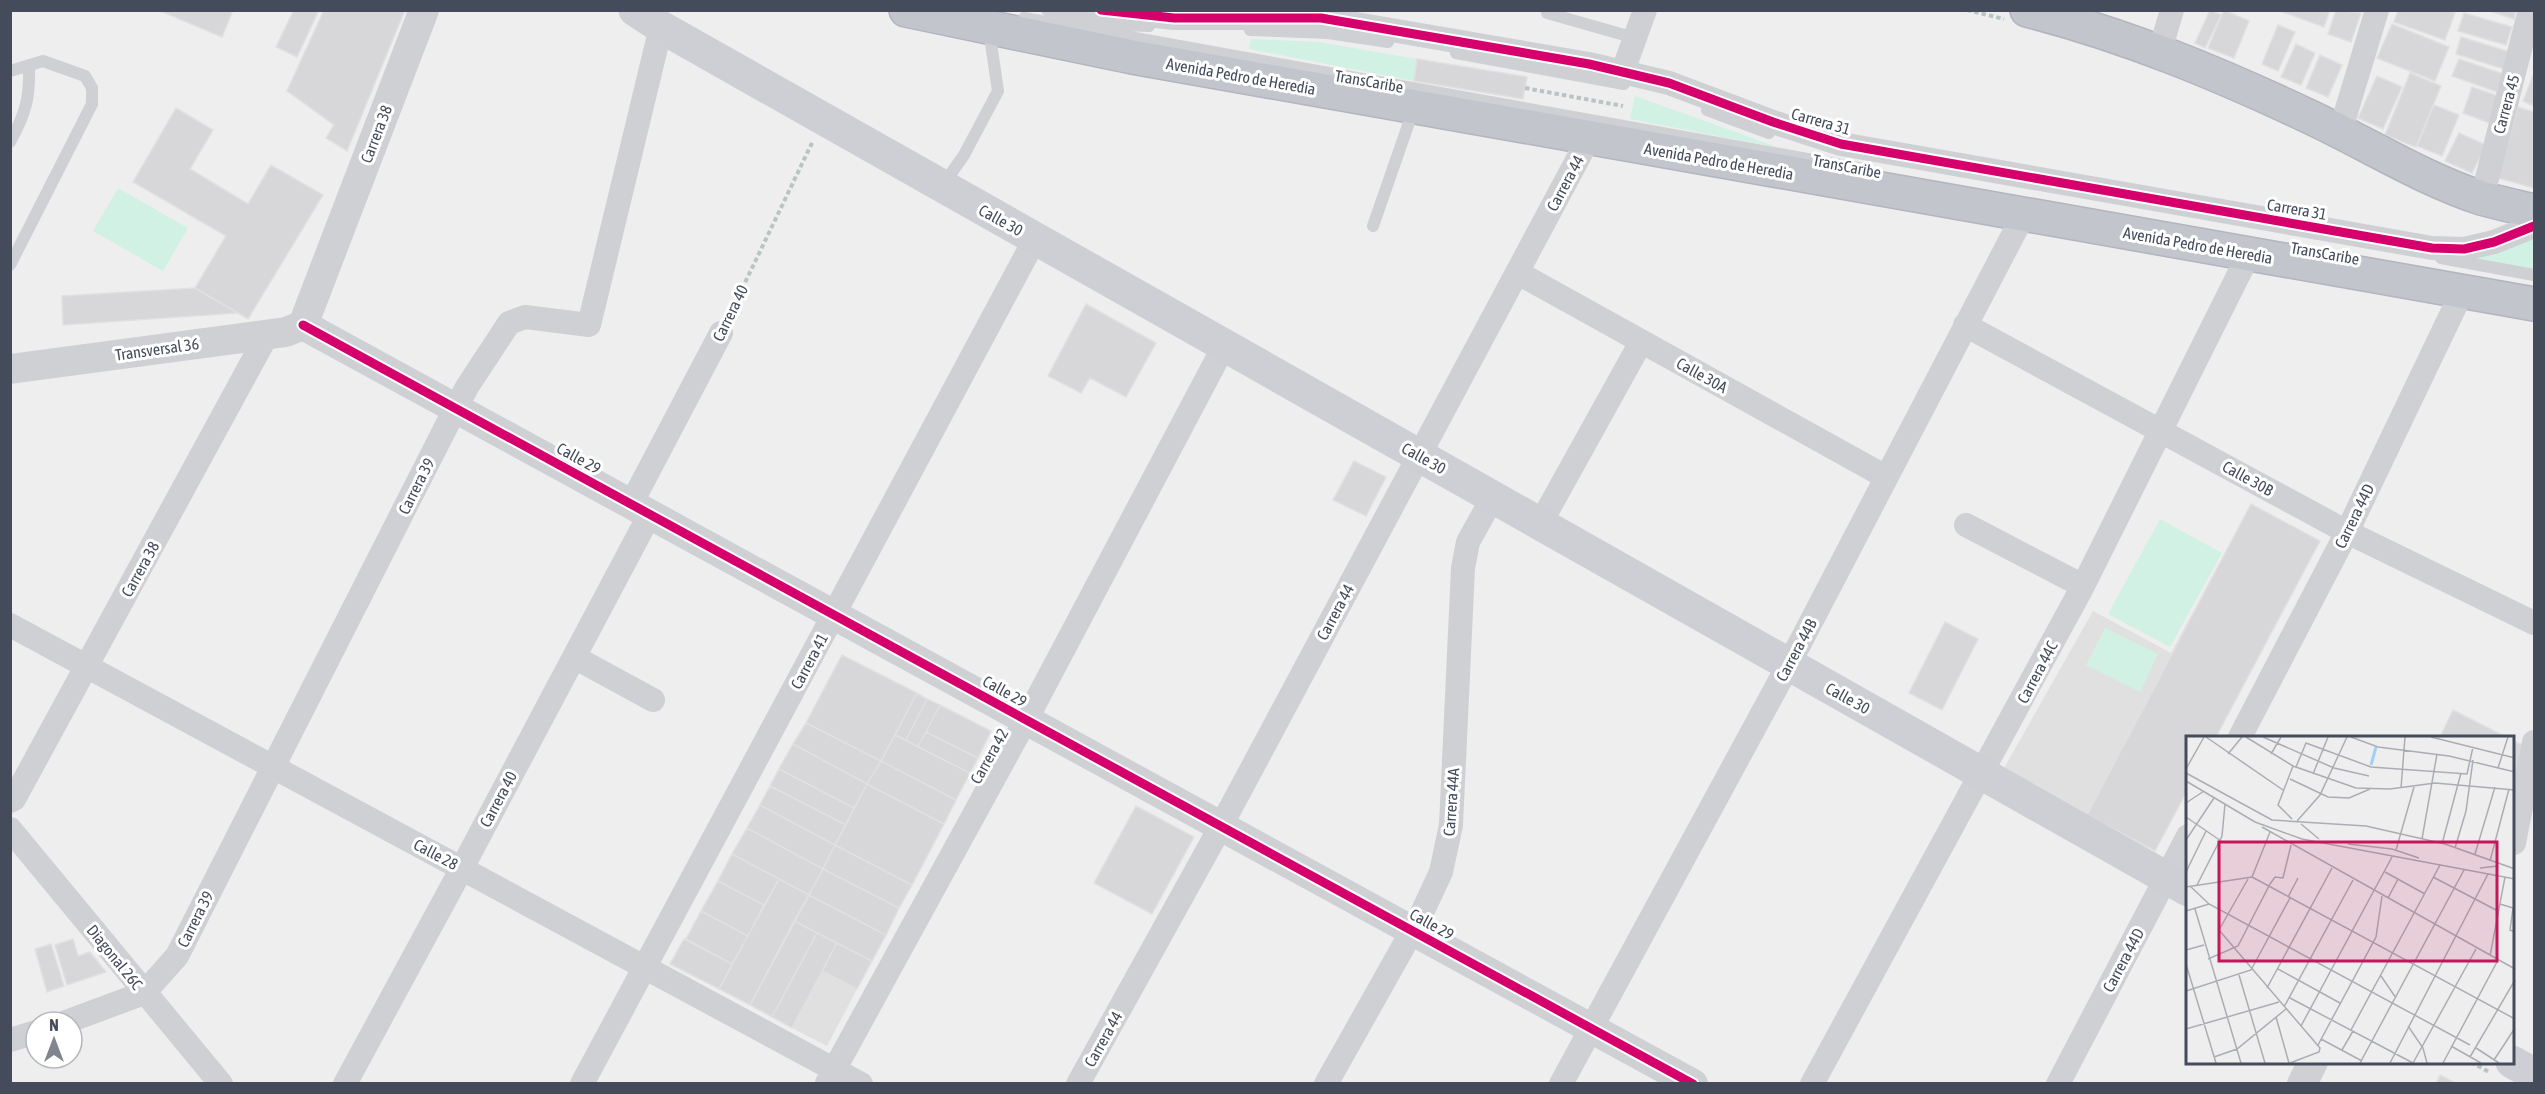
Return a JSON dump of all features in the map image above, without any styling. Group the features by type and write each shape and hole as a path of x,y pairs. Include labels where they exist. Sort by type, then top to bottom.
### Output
{"highway":[{"name":"Avenida Pedro de Heredia","path":"906,10 1002,23 1132,57 2535,304"},
{"path":"2041,12 2160,51 2340,132 2422,173 2482,198 2535,211"}],"main road":[{"name":"Calle 30","path":"648,16 1035,239 2177,884"},
{"path":"2515,1064 2535,1074"}],"street":[{"name":"Carrera 38","path":"303,324 424,10"},
{"name":"Carrera 31","path":"1101,10 1174,18 1321,18 1357,22 1623,71 1669,82 1773,122 1841,144 2421,246 2464,249 2494,242 2535,226"},
{"path":"1623,71 1645,10"},
{"path":"2160,51 2172,10"},
{"path":"2340,132 2376,10"},
{"name":"Carrera 45","path":"2482,198 2530,10"},
{"name":"Carrera 39","path":"144,993 177,956 456,408 509,323 525,317 588,325 648,16"},
{"name":"Carrera 44","path":"1078,1083 1221,826 1589,138"},
{"name":"Carrera 44B","path":"1561,1083 1789,664 2024,214"},
{"name":"Carrera 41","path":"582,1083 1035,239"},
{"name":"Carrera 44C","path":"1812,1083 2083,586 2249,254"},
{"name":"Calle 30A","path":"1518,273 1886,477"},
{"name":"Carrera 44D","path":"2241,736 2347,532 2462,292"},
{"name":"Transversal 36","path":"10,369 286,332 303,324"},
{"name":"Calle 29","path":"303,324 1693,1083"},
{"name":"Calle 30B","path":"1965,324 2347,532 2535,623"},
{"name":"Carrera 40","path":"345,1083 574,657 721,333"},
{"name":"Carrera 38","path":"10,801 14,799 267,334"},
{"path":"1540,524 1641,342"},
{"name":"Carrera 42","path":"831,1076 1026,719 1224,345"},
{"name":"Carrera 44A","path":"1326,1083 1412,931 1441,872 1448,844 1463,568 1468,542 1493,497"},
{"path":"1966,525 2083,586"},
{"name":"Calle 28","path":"10,625 646,967 831,1076 861,1083"},
{"path":"574,657 653,700"},
{"path":"2521,836 2535,742"},
{"name":"Diagonal 26C","path":"10,829 221,1083"},
{"name":"Carrera 44D","path":"2058,1083 2177,884 2186,845"},
{"path":"84,1015 144,993"},
{"path":"2302,1083 2312,1064"}],"lane":[{"name":"TransCaribe","path":"1047,10 1120,25 1317,32 1416,46 1641,88 1679,98 1772,134 1854,155 2535,275"},
{"path":"1547,13 1635,38"},
{"name":"TransCaribe","path":"1002,23 1872,171"},
{"path":"942,186 964,155 996,98 1002,23"},
{"path":"10,71 43,61 85,76 92,88 92,104 10,265"},
{"path":"10,142 25,115 30,93 29,65"},
{"path":"1373,226 1414,107"}],"path":[{"path":"1525,88 1623,106"}],"shaded area":[{"path":"2251,504 2320,541 2217,736 2186,736 2186,793 2155,851 2003,770 2093,611 2171,653"},
{"path":"822,971 857,989 827,1046 792,1028"}],"green space":[{"path":"1251,39 1319,42 1417,59 1414,81 1249,49"},
{"path":"1635,96 1780,148 1630,119"},
{"path":"118,188 188,228 163,271 93,231"},
{"path":"2534,235 2534,270 2465,257"},
{"path":"2160,519 2222,553 2170,647 2108,614"},
{"path":"2105,628 2158,654 2140,692 2086,665"}],"building":[{"path":"158,10 233,10 222,37"},
{"path":"294,10 319,10 297,57 276,47"},
{"path":"324,10 405,10 347,151 326,138 334,125 287,91"},
{"path":"2210,10 2221,15 2205,48 2195,43"},
{"path":"2224,10 2249,21 2234,58 2208,48"},
{"path":"2277,10 2330,10 2324,27"},
{"path":"2336,10 2361,13 2351,42 2328,34"},
{"path":"2398,10 2448,10 2455,13 2445,40 2394,22"},
{"path":"2487,10 2515,10 2516,11 2514,19"},
{"path":"2464,13 2512,27 2506,45 2458,31"},
{"path":"2392,24 2449,47 2435,81 2377,58"},
{"path":"2278,25 2295,32 2278,71 2262,64"},
{"path":"2461,37 2510,52 2504,69 2456,54"},
{"path":"2296,44 2315,53 2301,85 2281,77"},
{"path":"2320,55 2342,65 2328,97 2306,88"},
{"path":"1417,59 1527,77 1523,99 1414,81"},
{"path":"2459,59 2503,74 2497,92 2452,76"},
{"path":"2410,73 2441,86 2416,147 2385,135"},
{"path":"2534,73 2534,106 2523,101"},
{"path":"2377,76 2402,87 2383,129 2358,118"},
{"path":"2472,87 2501,97 2492,124 2463,113"},
{"path":"2434,105 2459,115 2442,156 2417,146"},
{"path":"2518,107 2534,112 2534,188 2498,178"},
{"path":"176,108 213,130 190,169 248,204 271,165 323,195 248,319 195,288 226,236 133,182"},
{"path":"2459,133 2486,145 2472,173 2445,161"},
{"path":"195,288 238,313 63,325 62,296"},
{"path":"1086,304 1156,343 1126,397 1090,378 1081,393 1048,376"},
{"path":"1354,461 1386,477 1366,516 1333,500"},
{"path":"2251,504 2320,541 2217,736 2186,736 2186,793 2155,851 2087,815"},
{"path":"1945,622 1978,639 1942,710 1909,693"},
{"path":"842,655 917,693 881,761 806,723"},
{"path":"917,693 927,699 906,740 895,735"},
{"path":"927,699 940,705 918,747 906,740"},
{"path":"940,705 991,731 978,758 926,732"},
{"path":"2453,710 2504,736 2440,736"},
{"path":"806,723 881,761 867,784 793,744"},
{"path":"926,732 978,758 970,773 918,747"},
{"path":"895,735 970,773 956,800 881,761"},
{"path":"2515,742 2522,745 2515,784"},
{"path":"793,744 867,784 854,808 779,769"},
{"path":"881,761 956,800 944,824 867,784"},
{"path":"779,769 854,808 846,825 770,786"},
{"path":"867,784 944,824 912,885 835,845"},
{"path":"770,786 846,825 835,845 760,805"},
{"path":"760,805 835,845 823,869 747,828"},
{"path":"1136,806 1194,837 1152,914 1094,883"},
{"path":"747,828 823,869 809,895 732,854"},
{"path":"835,845 912,885 899,908 823,869"},
{"path":"732,854 779,879 764,905 718,881"},
{"path":"823,869 899,908 886,935 809,895"},
{"path":"779,879 809,895 750,1005 719,989"},
{"path":"718,881 764,905 748,936 701,911"},
{"path":"809,895 886,935 872,961 794,921"},
{"path":"701,911 748,936 732,964 686,939"},
{"path":"794,921 817,933 772,1017 750,1005"},
{"path":"817,933 837,943 792,1028 772,1017"},
{"path":"73,939 78,956 90,952 106,972 67,985 55,945"},
{"path":"684,939 732,964 719,989 670,964"},
{"path":"837,943 872,961 857,989 822,971"},
{"path":"51,944 64,986 47,992 35,949"},
{"path":"2440,1075 2457,1084 2436,1084"}],"cycle path":[{"path":"1101,10 1174,18 1321,18 1589,64 1669,83 1773,122 1841,144 2432,248 2464,249 2494,242 2534,226"},
{"path":"303,325 1693,1084"}]}
